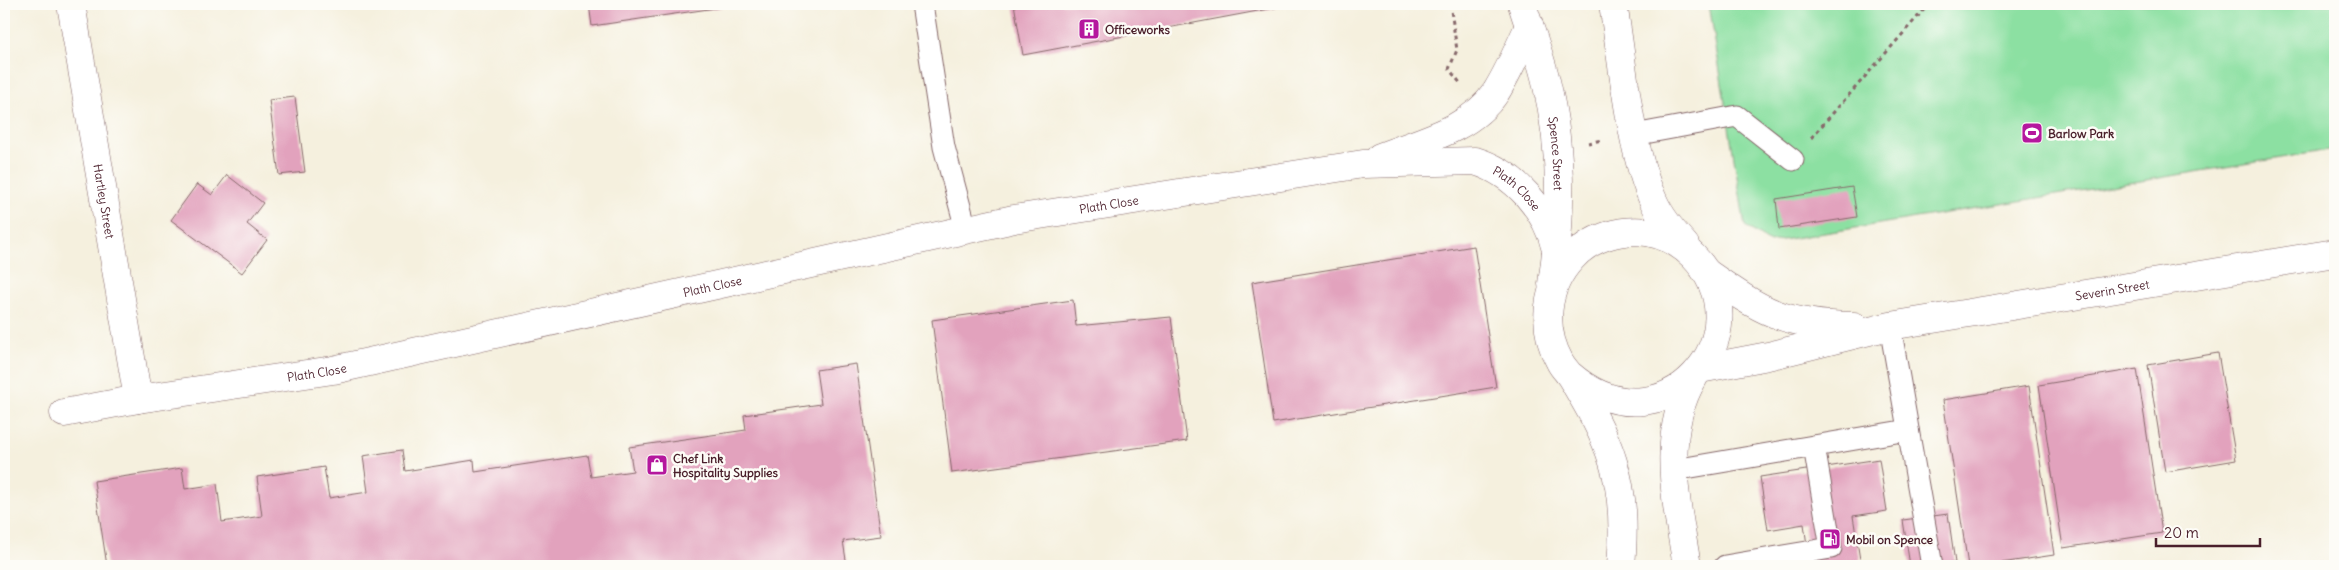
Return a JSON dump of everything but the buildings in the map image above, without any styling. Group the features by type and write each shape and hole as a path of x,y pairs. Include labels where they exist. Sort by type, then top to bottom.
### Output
{"street":[{"name":"Hartley Street","path":"71,4 138,399"},
{"name":"Spence Street","path":"1613,4 1634,135 1654,202 1672,230 1703,267 1716,297 1718,322 1713,347 1679,408 1674,434 1676,497 1687,566"},
{"name":"Plath Close","path":"1363,164 1456,127 1476,114 1495,93 1525,15"},
{"name":"Spence Street","path":"1525,15 1543,67 1555,122 1558,189 1556,250 1548,307 1550,337 1561,364 1581,385 1605,398 1632,402 1646,401 1673,392 1697,373"},
{"name":"Plath Close","path":"64,413 138,399 334,370 1014,219 1363,164 1475,161 1484,164 1505,175 1524,192 1549,229 1556,250"},
{"name":"Spence Street","path":"1548,307 1556,280 1572,257 1596,240 1608,235 1637,231 1651,233 1677,243 1703,267"},
{"name":"Severin Street","path":"1697,373 1890,326 2335,253"},
{"name":"Severin Street","path":"1703,267 1749,302 1790,320 1827,325 1890,326"},
{"name":"Spence Street","path":"1570,375 1606,441 1616,472 1623,522 1621,566"}],"lane":[{"path":"922,4 944,147 966,229"},
{"path":"1634,135 1736,116 1793,160"},
{"path":"1890,326 1932,566"},
{"path":"1674,470 1908,430"},
{"path":"1724,566 1831,548 1814,446"}],"path":[{"path":"1450,4 1457,50 1449,69 1463,87"},
{"path":"1793,160 1928,5"}],"green space":[{"name":"Barlow Park","path":"1709,4 2335,4 2335,149 1770,242 1745,226"}],"place":[{"name":"Officeworks","path":"1089,29"},
{"name":"Barlow Park","path":"2032,133"},
{"name":"Chef Link Hospitality Supplies","path":"657,465"},
{"name":"Mobil on Spence","path":"1830,539"}]}
